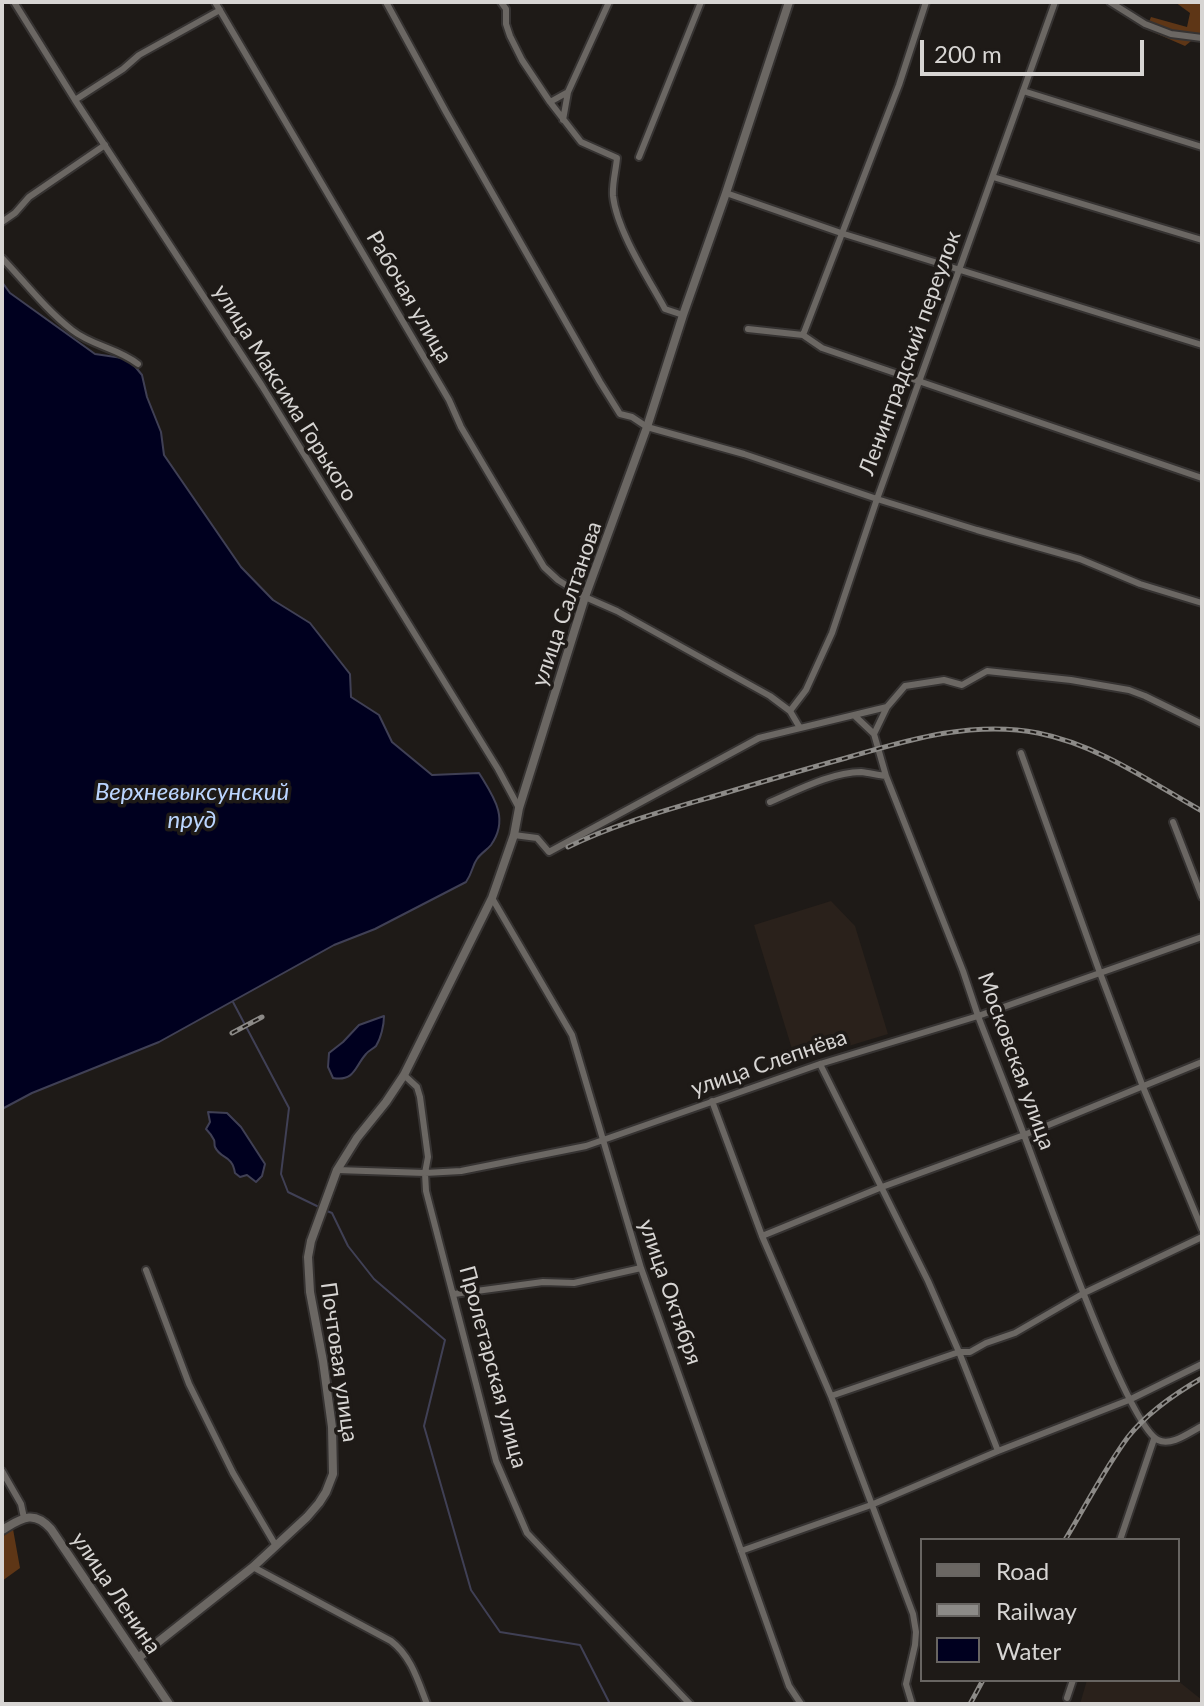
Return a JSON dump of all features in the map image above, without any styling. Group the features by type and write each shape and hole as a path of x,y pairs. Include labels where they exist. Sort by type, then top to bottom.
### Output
{"main road":[{"name":"улица Салтанова","path":"328,1194 337,1170 357,1138 404,1075 492,898 514,835 519,808 585,597 647,427 789,2"},
{"name":"Почтовая улица","path":"138,1658 253,1567 319,1503 326,1492 333,1474 332,1427 308,1257 328,1194"},
{"path":"2,1530 24,1518"},
{"name":"улица Ленина","path":"24,1518 39,1519 51,1529 169,1704"}],"street":[{"name":"улица Максима Горького","path":"14,2 262,386 475,731 519,808"},
{"name":"Рабочая улица","path":"215,2 544,567 585,597 617,611 770,696 790,711"},
{"path":"386,2 620,414 632,417 647,427 744,454 877,499 1080,559 1140,584 1202,603"},
{"path":"501,2 506,9 510,36 522,60 563,120 581,142 617,158 613,195 621,223 665,309 683,315"},
{"path":"506,9 511,2"},
{"path":"563,120 568,92 609,2"},
{"path":"639,157 701,2"},
{"path":"803,335 899,85 926,2"},
{"name":"Ленинградский переулок","path":"790,711 806,690 832,633 1055,2"},
{"path":"1110,2 1145,24 1171,34 1202,38"},
{"path":"75,100 139,55 220,10"},
{"path":"1023,91 1202,147"},
{"path":"550,102 568,92"},
{"path":"2,222 29,197 105,145"},
{"path":"993,177 1202,240"},
{"path":"726,193 841,233 1202,345"},
{"path":"2,258 32,293 73,330 101,346 119,351 138,364"},
{"path":"748,329 803,335 822,348 919,383 1202,478"},
{"path":"855,716 874,734 887,707 905,686 944,680 962,685 987,671 1129,690 1202,724"},
{"path":"514,835 537,838 549,852 759,738 887,707"},
{"path":"790,711 800,728"},
{"name":"Московская улица","path":"874,734 886,776 948,931 1084,1293 1129,1400 1154,1439"},
{"path":"1021,753 1143,1087 1202,1229"},
{"path":"770,802 850,773 886,776"},
{"path":"1173,822 1202,897"},
{"name":"улица Октября","path":"492,898 572,1035 641,1268 789,1686 801,1704"},
{"name":"улица Слепнёва","path":"337,1170 461,1171 603,1141 820,1064 978,1016 1202,937"},
{"path":"762,1236 882,1187 1024,1135 1202,1062"},
{"path":"820,1064 928,1281 998,1451"},
{"name":"Пролетарская улица","path":"404,1075 417,1087 420,1097 431,1211 496,1461 527,1533 690,1704"},
{"path":"712,1101 762,1236 831,1396 913,1614 916,1632 906,1684 912,1704"},
{"path":"831,1396 959,1352 970,1352 1015,1333 1084,1293 1202,1237"},
{"path":"454,1294 543,1282 574,1283 641,1268"},
{"path":"146,1270 189,1384 233,1473 276,1546"},
{"path":"741,1551 871,1505 1129,1400 1202,1364"},
{"path":"1121,1538 1154,1439 1163,1443 1173,1441 1202,1426"},
{"path":"2,1471 21,1504 24,1518"},
{"path":"253,1567 400,1647 427,1704"},
{"path":"913,1614 920,1611"},
{"path":"1067,1698 1072,1682"}],"shaded area":[{"path":"1175,2 1202,2 1202,34 1185,46 1146,29 1151,17 1187,27 1190,13"},
{"path":"831,901 855,926 888,1034 796,1062 754,925"},
{"path":"13,1529 20,1568 2,1581 2,1537"},
{"path":"1086,1682 1180,1682 1202,1700 1202,1704 1080,1704"}],"water":[{"name":"Верхневыксунский пруд","path":"2,282 10,293 95,354 129,359 142,375 161,432 164,455 241,567 273,600 310,623 350,674 351,697 379,715 392,742 432,775 479,773 494,799 499,826 497,835 477,859 466,882 375,929 334,945 159,1042 32,1093 2,1109"},
{"path":"384,1016 376,1046 346,1078 333,1078 328,1067 329,1053 359,1025"},
{"path":"208,1112 227,1113 241,1127 265,1164 262,1176 256,1182 247,1175 240,1177 229,1160 217,1151 206,1129 210,1122"}],"waterway":[{"path":"233,1002 289,1108 281,1174 288,1192 321,1208"},
{"path":"327,1211 332,1213 348,1246 374,1279 445,1340 424,1426 471,1590 500,1632 580,1645 610,1704"}],"railway":[{"path":"568,847 650,815 869,751 965,730 1038,733 1081,746 1123,765 1202,811"},
{"path":"232,1033 262,1017"},
{"path":"1066,1538 1128,1437 1162,1404 1202,1378"},
{"path":"970,1704 982,1682"}]}
